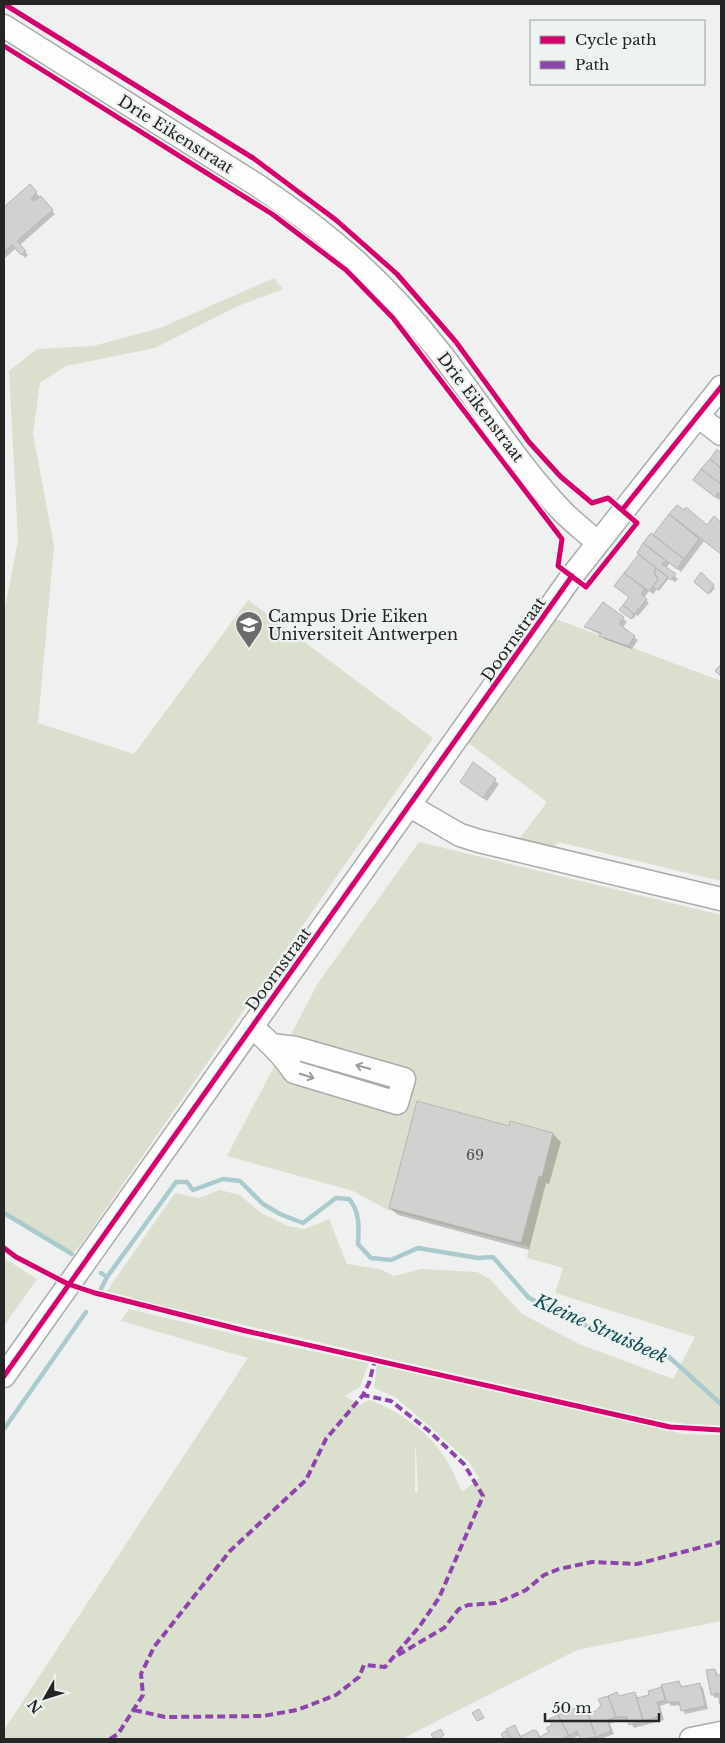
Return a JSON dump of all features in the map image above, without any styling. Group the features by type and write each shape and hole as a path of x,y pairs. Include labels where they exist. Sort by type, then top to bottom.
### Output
{"street":[{"name":"Drie Eikenstraat","path":"4,26 297,212 339,254 411,318 438,350 537,481 563,512 597,542"},
{"name":"Doornstraat","path":"4,1376 86,1258 597,542 721,387"},
{"path":"698,416 721,434"},
{"path":"410,806 460,835 479,841 721,899"},
{"path":"252,1026 286,1059 294,1072 397,1103 404,1078 296,1048 272,1045"},
{"path":"691,1739 721,1733"}],"green space":[{"path":"274,278 283,289 238,306 155,348 66,366 40,383 33,434 54,546 38,723 134,754 248,600 433,738 80,1246 72,1254 4,1213 4,613 18,540 9,371 37,349 93,346 160,328"},
{"path":"545,615 721,681 721,881 558,842 547,857 512,849 547,802 459,736"},
{"path":"419,842 721,915 721,1425 687,1424 657,1420 157,1305 107,1291 175,1193 199,1198 220,1190 240,1195 261,1213 288,1226 304,1229 329,1219 347,1264 380,1269 394,1276 421,1269 477,1272 490,1279 522,1314 579,1344 673,1379 695,1337 555,1293 563,1268 527,1258 529,1247 388,1210 353,1191 227,1156 318,983"},
{"path":"4,1258 37,1279 4,1326"},
{"path":"129,1309 259,1340 369,1363 360,1387 345,1396 360,1405 369,1400 380,1404 402,1416 423,1432 440,1451 451,1468 462,1492 479,1478 468,1461 395,1397 374,1388 377,1365 684,1434 721,1435 721,1621 577,1650 402,1739 4,1739 4,1730 248,1358 121,1321","holes":["416,1448 418,1493 415,1492"]}],"building":[{"path":"30,184 37,192 31,198 34,201 41,196 53,210 17,241 26,251 21,255 12,245 4,252 4,207"},
{"path":"717,449 721,453 721,468 710,459"},
{"path":"710,459 721,468 721,484 701,469"},
{"path":"701,469 721,484 721,495 718,493 715,497 693,480"},
{"path":"677,505 684,510 686,507 707,525 714,516 721,522 721,554 669,514"},
{"path":"669,514 699,539 684,559 653,535"},
{"path":"651,533 684,559 677,569 643,543"},
{"path":"643,543 666,561 662,564 676,574 671,580 637,553"},
{"path":"639,554 656,568 654,571 658,580 649,591 624,573"},
{"path":"656,568 668,577 657,590 653,586 658,580 654,571"},
{"path":"701,572 714,585 708,594 694,582"},
{"path":"624,573 645,589 641,594 647,599 634,614 623,605 629,597 614,586"},
{"path":"603,602 624,617 619,624 635,636 628,646 599,636 601,633 584,627"},
{"path":"623,605 634,614 631,619 619,610"},
{"path":"721,664 721,676 715,671"},
{"path":"473,762 496,779 483,798 460,782"},
{"path":"417,1101 509,1126 510,1121 553,1133 542,1177 539,1176 521,1243 389,1208"},
{"path":"715,1669 716,1675 721,1675 720,1704 718,1693 711,1695 706,1670"},
{"path":"679,1681 681,1687 700,1683 705,1706 681,1711 679,1702 666,1702 661,1685"},
{"path":"662,1687 666,1700 657,1702 661,1716 643,1721 637,1698 649,1695 648,1691"},
{"path":"617,1692 619,1696 635,1692 643,1721 629,1725 627,1717 616,1717 608,1696"},
{"path":"608,1696 616,1717 607,1720 611,1731 596,1737 588,1714 596,1711 601,1705 598,1699"},
{"path":"578,1707 581,1715 587,1713 596,1737 580,1739 577,1731 569,1736 558,1715"},
{"path":"479,1709 484,1718 477,1721 472,1713"},
{"path":"558,1715 569,1736 561,1739 541,1739 540,1737 549,1732 546,1728 552,1725 549,1719"},
{"path":"515,1725 520,1737 533,1730 537,1731 541,1739 512,1739 506,1729"},
{"path":"441,1729 444,1735 440,1739 434,1739 431,1734"},
{"path":"506,1731 510,1739 504,1739 501,1734"}],"waterway":[{"name":"Kleine Struisbeek","path":"101,1273 107,1277 176,1182 187,1182 193,1190 223,1179 240,1181 263,1204 280,1214 303,1223 336,1198 349,1199 357,1214 358,1244 371,1258 391,1260 418,1248 478,1258 493,1257 529,1298 584,1325 668,1356 721,1404"},
{"name":"Kleine Struisbeek","path":"4,1213 72,1254"},
{"path":"101,1289 107,1277"},
{"path":"4,1429 86,1312"}],"marked path":[{"path":"110,1739 118,1734 143,1695 141,1674 154,1647 230,1551 306,1480 326,1439 363,1395 369,1383 375,1360"},
{"path":"134,1710 165,1717 263,1716 297,1710 336,1695 359,1677 364,1665 385,1667 419,1627 439,1598 483,1496 464,1464 429,1431 391,1401 363,1395"},
{"path":"398,1655 444,1628 459,1609 468,1605 496,1603 526,1590 544,1575 559,1569 592,1562 637,1564 721,1542"}],"cycle path":[{"path":"4,4 253,158 336,220 397,274 456,342 529,442 561,477 592,503 608,498 637,523 586,587 558,566 562,539 393,318 346,270 272,214 4,46"},
{"path":"622,510 721,387"},
{"path":"4,1376 572,576"},
{"path":"4,1248 16,1257 68,1284 95,1293 246,1331 670,1427 721,1430"}],"place":[{"name":"Campus Drie Eiken Universiteit Antwerpen","path":"249,649"}]}
